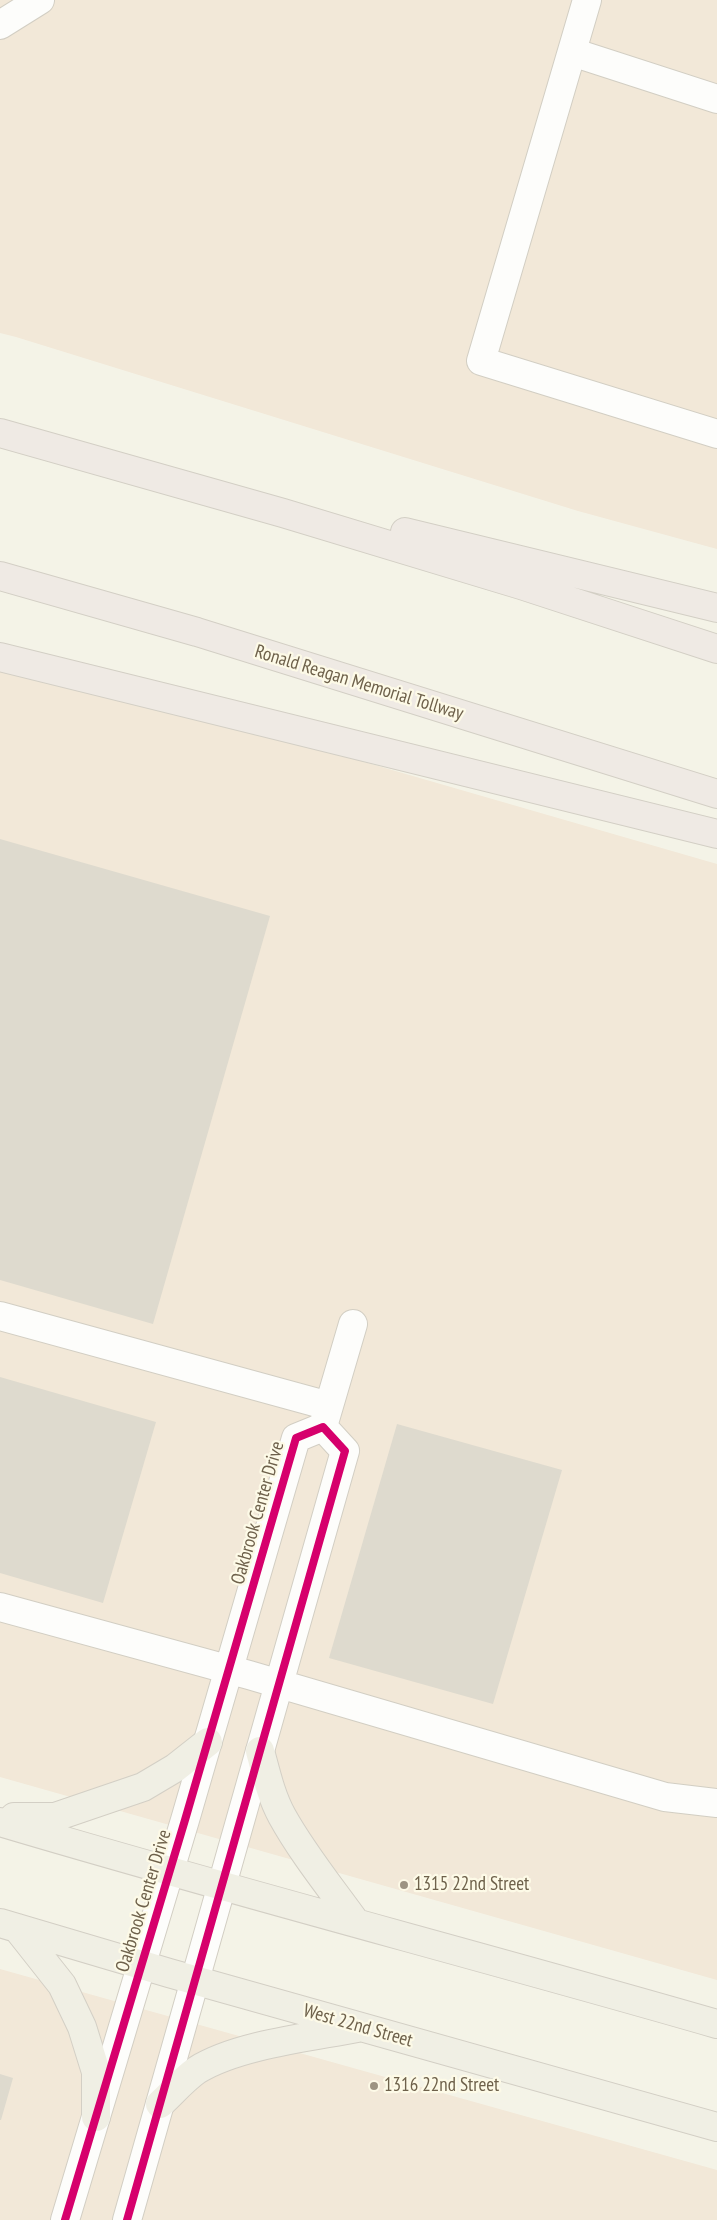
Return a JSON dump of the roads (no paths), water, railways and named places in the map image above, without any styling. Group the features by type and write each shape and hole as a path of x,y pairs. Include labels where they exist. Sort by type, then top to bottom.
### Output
{"highway":[{"path":"0,433 717,608"},
{"path":"39,443 521,584 717,649"},
{"name":"Ronald Reagan Memorial Tollway","path":"0,576 197,632 717,794"},
{"path":"0,657 717,834"}],"main road":[{"path":"0,1818 55,1817 143,1787 175,1768 208,1742"},
{"path":"260,1751 268,1782 282,1815 304,1852 356,1923"},
{"path":"0,1822 222,1887 717,2024"},
{"path":"9,1925 62,1985 82,2027 96,2072 96,2117"},
{"name":"West 22nd Street","path":"9,1925 142,1965 717,2127"},
{"path":"160,2104 197,2070 233,2054 269,2044 362,2027"}],"street":[{"path":"0,25 40,0"},
{"path":"587,0 481,361 717,434"},
{"path":"572,52 717,99"},
{"path":"0,1316 326,1416"},
{"path":"127,2220 345,1451 326,1416 352,1324"},
{"name":"Oakbrook Center Drive","path":"66,2220 170,1872 296,1438 326,1416"},
{"path":"0,1607 280,1684 665,1797 717,1803"}],"place":[{"name":"1315 22nd Street","path":"404,1885"},
{"name":"1316 22nd Street","path":"374,2086"}]}
